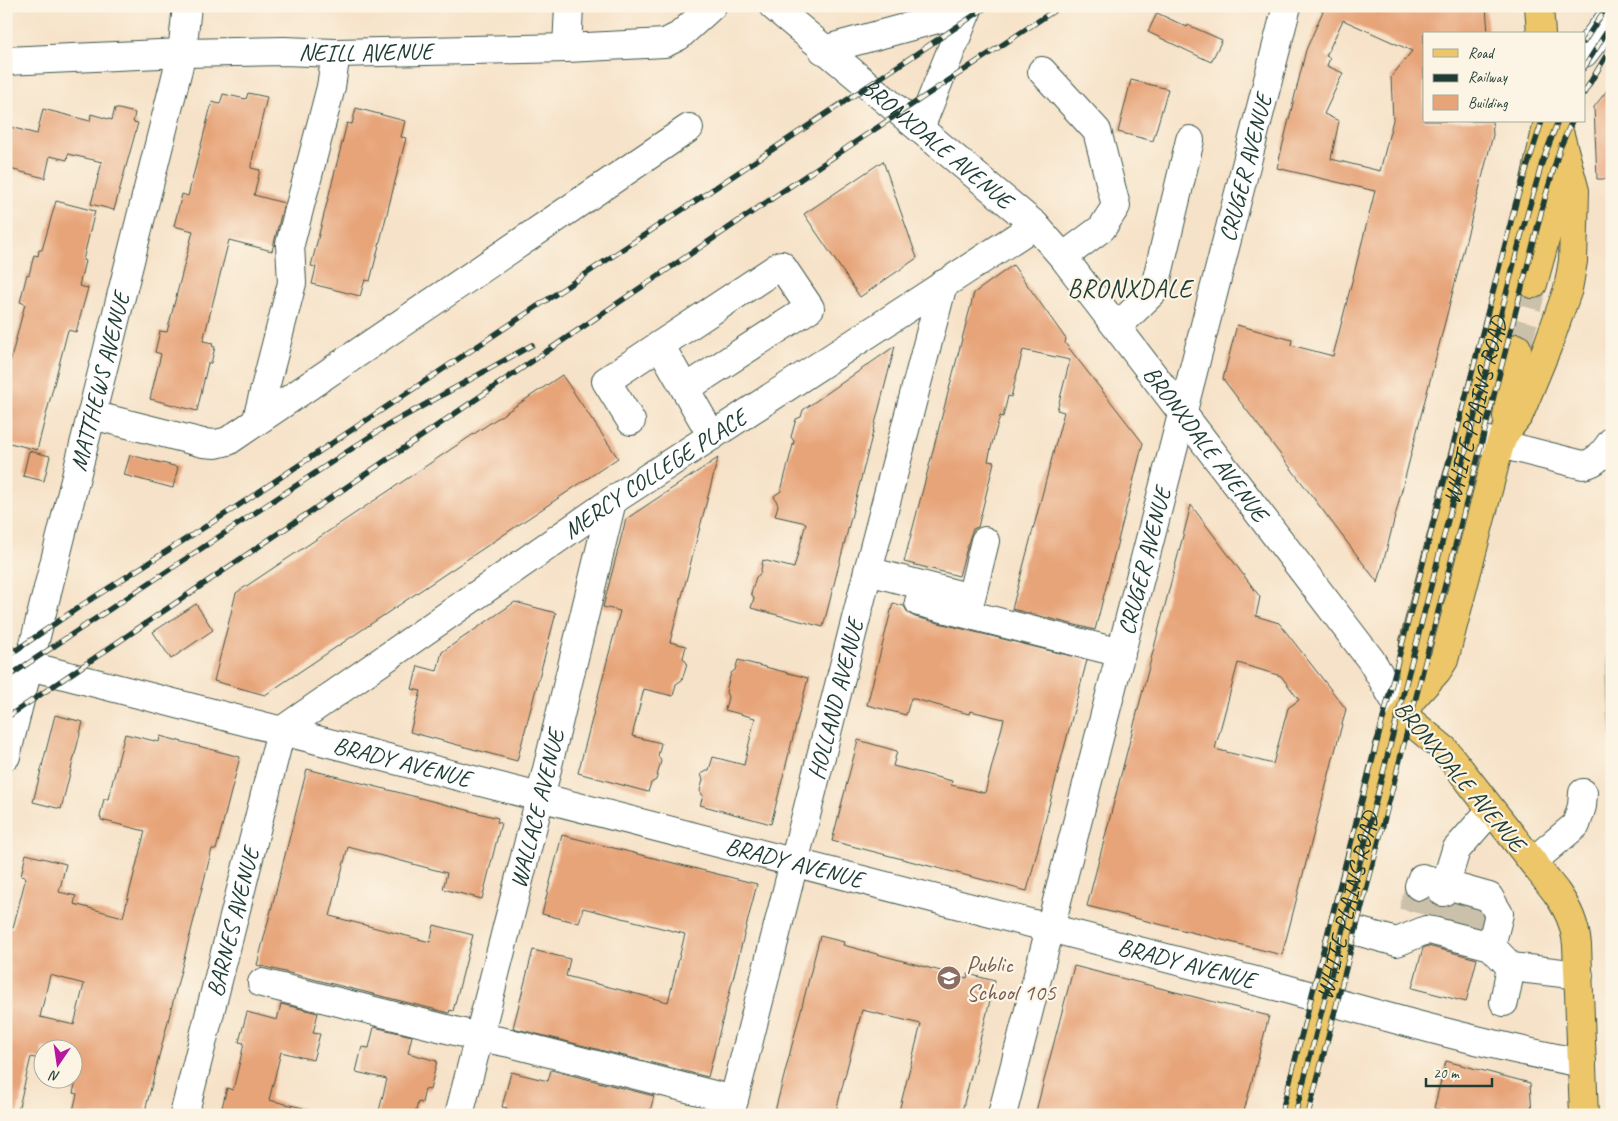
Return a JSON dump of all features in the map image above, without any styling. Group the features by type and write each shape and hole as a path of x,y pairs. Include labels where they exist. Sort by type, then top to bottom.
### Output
{"main road":[{"path":"1539,6 1541,32"},
{"path":"1533,284 1552,214 1554,126"},
{"name":"WHITE PLAINS ROAD","path":"1408,708 1414,642 1534,184 1554,126"},
{"name":"WHITE PLAINS ROAD","path":"1503,439 1519,416 1548,345 1568,289 1573,261 1576,191 1554,126"},
{"name":"WHITE PLAINS ROAD","path":"1294,1115 1388,746 1408,708 1444,660 1503,439 1517,348"},
{"name":"BRONXDALE AVENUE","path":"1408,708 1444,749 1533,861 1564,904 1574,925 1579,975 1584,1115"}],"street":[{"name":"MATTHEWS AVENUE","path":"6,756 18,663 92,414 182,53 186,6"},
{"path":"567,48 569,6"},
{"name":"NEILL AVENUE","path":"6,61 182,53 284,51 336,53 567,48 665,43 679,36 712,6"},
{"name":"BRONXDALE AVENUE","path":"773,6 823,50 920,128 1035,225 1063,257 1408,708"},
{"name":"CRUGER AVENUE","path":"1002,1115 1287,6"},
{"path":"823,50 968,9"},
{"path":"920,128 968,9"},
{"path":"1586,50 1612,16"},
{"path":"258,419 292,283 290,244 331,87 336,53"},
{"path":"1042,71 1097,131 1116,206 1102,228 1063,257"},
{"path":"92,414 203,443 216,444 228,441 689,128"},
{"path":"1117,327 1154,292 1190,140"},
{"name":"MERCY COLLEGE PLACE","path":"281,731 612,501 1035,225"},
{"path":"631,421 606,381 781,265 810,308 685,389"},
{"name":"HOLLAND AVENUE","path":"732,1108 943,284"},
{"path":"660,345 712,436"},
{"path":"1468,436 1503,439 1583,465 1590,464 1595,460 1612,441"},
{"name":"WALLACE AVENUE","path":"459,1115 540,798 612,501"},
{"path":"868,571 972,598 984,541"},
{"path":"920,602 1121,653"},
{"name":"BRADY AVENUE","path":"18,663 1324,999 1365,1012 1529,1053 1582,1063"},
{"name":"BARNES AVENUE","path":"184,1115 281,731"},
{"path":"1533,861 1576,825 1582,806 1583,793"},
{"path":"1491,810 1456,850 1456,914 1511,967 1579,975"},
{"path":"1342,927 1398,942 1456,914"},
{"path":"1504,1002 1511,967"},
{"path":"262,983 479,1037 510,1042 732,1108"}],"green space":[{"path":"1612,519 1612,739 1604,574 1609,528"}],"building":[{"path":"1313,6 1486,6 1488,32 1423,32 1423,122 1492,122 1493,135 1378,583 1223,379 1237,325 1292,340 1291,345 1333,356 1375,191 1277,168 1306,50 1323,11","holes":["1343,20 1412,51 1391,77 1393,120 1380,171 1331,159 1339,121 1324,114 1343,73 1327,66 1330,58 1326,56"]},
{"path":"1157,13 1222,40 1211,62 1148,32"},
{"path":"1131,80 1168,89 1153,141 1118,132"},
{"path":"1612,84 1612,179 1597,179 1594,107"},
{"path":"248,93 267,97 251,165 251,168 260,170 254,195 284,203 272,251 229,240 203,341 213,343 212,346 215,347 211,363 208,363 197,411 150,399 161,354 155,352 160,331 167,332 193,231 174,226 182,194 188,196 212,102 220,104 223,94 246,99"},
{"path":"115,108 135,113 133,122 138,123 114,210 91,204 102,162 68,154 67,160 50,156 45,178 6,168 6,126 37,134 43,109 90,121 91,114 112,120"},
{"path":"356,108 405,121 401,137 406,138 370,281 365,280 360,296 312,284 316,267 311,266 347,123 352,124"},
{"path":"883,161 917,258 860,297 804,214"},
{"path":"56,201 95,211 83,260 85,261 79,286 88,288 76,332 68,330 37,450 6,442 6,378 25,304 20,302 27,274 29,275 34,255 38,256 39,250 42,250"},
{"path":"1013,265 1066,339 1065,343 1143,443 1095,630 1012,609 1064,412 1057,410 1070,360 1023,350 1011,397 1008,396 1003,417 1000,416 992,444 988,461 994,462 978,527 973,529 959,576 904,562 974,293"},
{"path":"895,346 823,627 751,608 754,598 751,593 756,577 760,574 763,560 794,568 806,523 775,516 778,505 774,496 781,491 794,441 791,437 796,419 801,417 803,410"},
{"path":"562,375 618,458 265,695 214,681 236,593"},
{"path":"29,451 50,456 44,481 23,476"},
{"path":"130,455 178,467 173,488 124,475"},
{"path":"718,458 670,642 686,646 683,658 687,663 682,680 676,684 673,696 644,689 632,736 661,743 658,756 661,761 656,780 651,783 648,792 578,773 620,611 603,607 626,519"},
{"path":"1191,505 1260,597 1256,616 1279,623 1346,709 1282,955 1087,906","holes":["1238,663 1281,676 1299,700 1288,708 1273,764 1215,749"]},
{"path":"515,602 556,613 517,761 410,732 421,691 412,689 418,666 437,671 442,652"},
{"path":"893,603 904,606 908,613 915,617 1087,660 1027,891 832,841 858,740 897,751 893,766 952,781 951,785 985,793 1004,719 970,711 969,714 911,698 906,715 867,705"},
{"path":"196,604 213,630 171,659 153,632"},
{"path":"738,660 808,678 771,824 700,805 703,796 700,791 703,780 701,774 709,770 713,757 744,765 755,718 725,710 728,697 727,687 731,673 735,670"},
{"path":"55,715 83,722 61,809 33,802"},
{"path":"125,734 159,742 160,736 240,757 216,850 212,849 144,1115 72,1115 77,1094 73,1093 74,1088 82,1088 82,1038 32,1038 32,1057 17,1115 6,1115 6,937 9,927 13,928 26,877 21,876 26,854 66,864 59,892 76,896 74,904 123,917 145,831 101,820 104,799 108,799","holes":["50,975 84,984 74,1025 40,1017"]},
{"path":"307,769 498,818 497,822 501,823 482,899 443,889 447,873 348,847 330,916 430,942 434,925 473,935 453,1011 450,1010 449,1013 257,965"},
{"path":"562,835 757,884 708,1077 513,1028 533,950 570,959 566,976 668,1002 685,934 583,908 579,923 542,914"},
{"path":"820,936 844,942 843,945 967,978 968,974 995,981 961,1115 898,1115 921,1024 862,1010 835,1115 774,1115"},
{"path":"1428,946 1477,959 1466,1002 1412,988 1423,948"},
{"path":"1074,966 1269,1016 1243,1115 1035,1115"},
{"path":"281,1004 318,1013 313,1033 320,1034 313,1060 281,1052 269,1100 303,1108 302,1115 220,1115 227,1088 233,1090 244,1043 239,1042 247,1012 277,1020"},
{"path":"374,1027 412,1036 408,1053 437,1061 430,1090 425,1089 422,1103 418,1102 415,1115 378,1115 387,1079 356,1072 362,1047 369,1048"},
{"path":"1446,1061 1530,1083 1532,1115 1446,1115 1447,1111 1434,1108"},
{"path":"551,1070 654,1096 649,1115 506,1115 507,1108 502,1107 511,1072 548,1081"}],"tunnel":[{"path":"1517,348 1533,284"},
{"path":"1413,912 1419,886"},
{"path":"1437,918 1443,892"},
{"path":"1460,923 1466,899"},
{"path":"1480,929 1487,904"}],"railway":[{"path":"6,657 85,603 230,511 988,6"},
{"path":"6,718 851,145 1061,6"},
{"path":"1586,39 1607,6"},
{"path":"1586,65 1612,23"},
{"path":"1586,90 1612,46"},
{"path":"1281,1115 1516,202 1542,122"},
{"path":"1295,1115 1521,236 1542,163 1558,122"},
{"path":"1308,1115 1545,198 1560,148 1572,122"},
{"path":"6,678 383,428 532,345"}],"place":[{"name":"Public School 105","path":"949,978"}],"district":[{"name":"BRONXDALE","path":"1130,289"}]}
